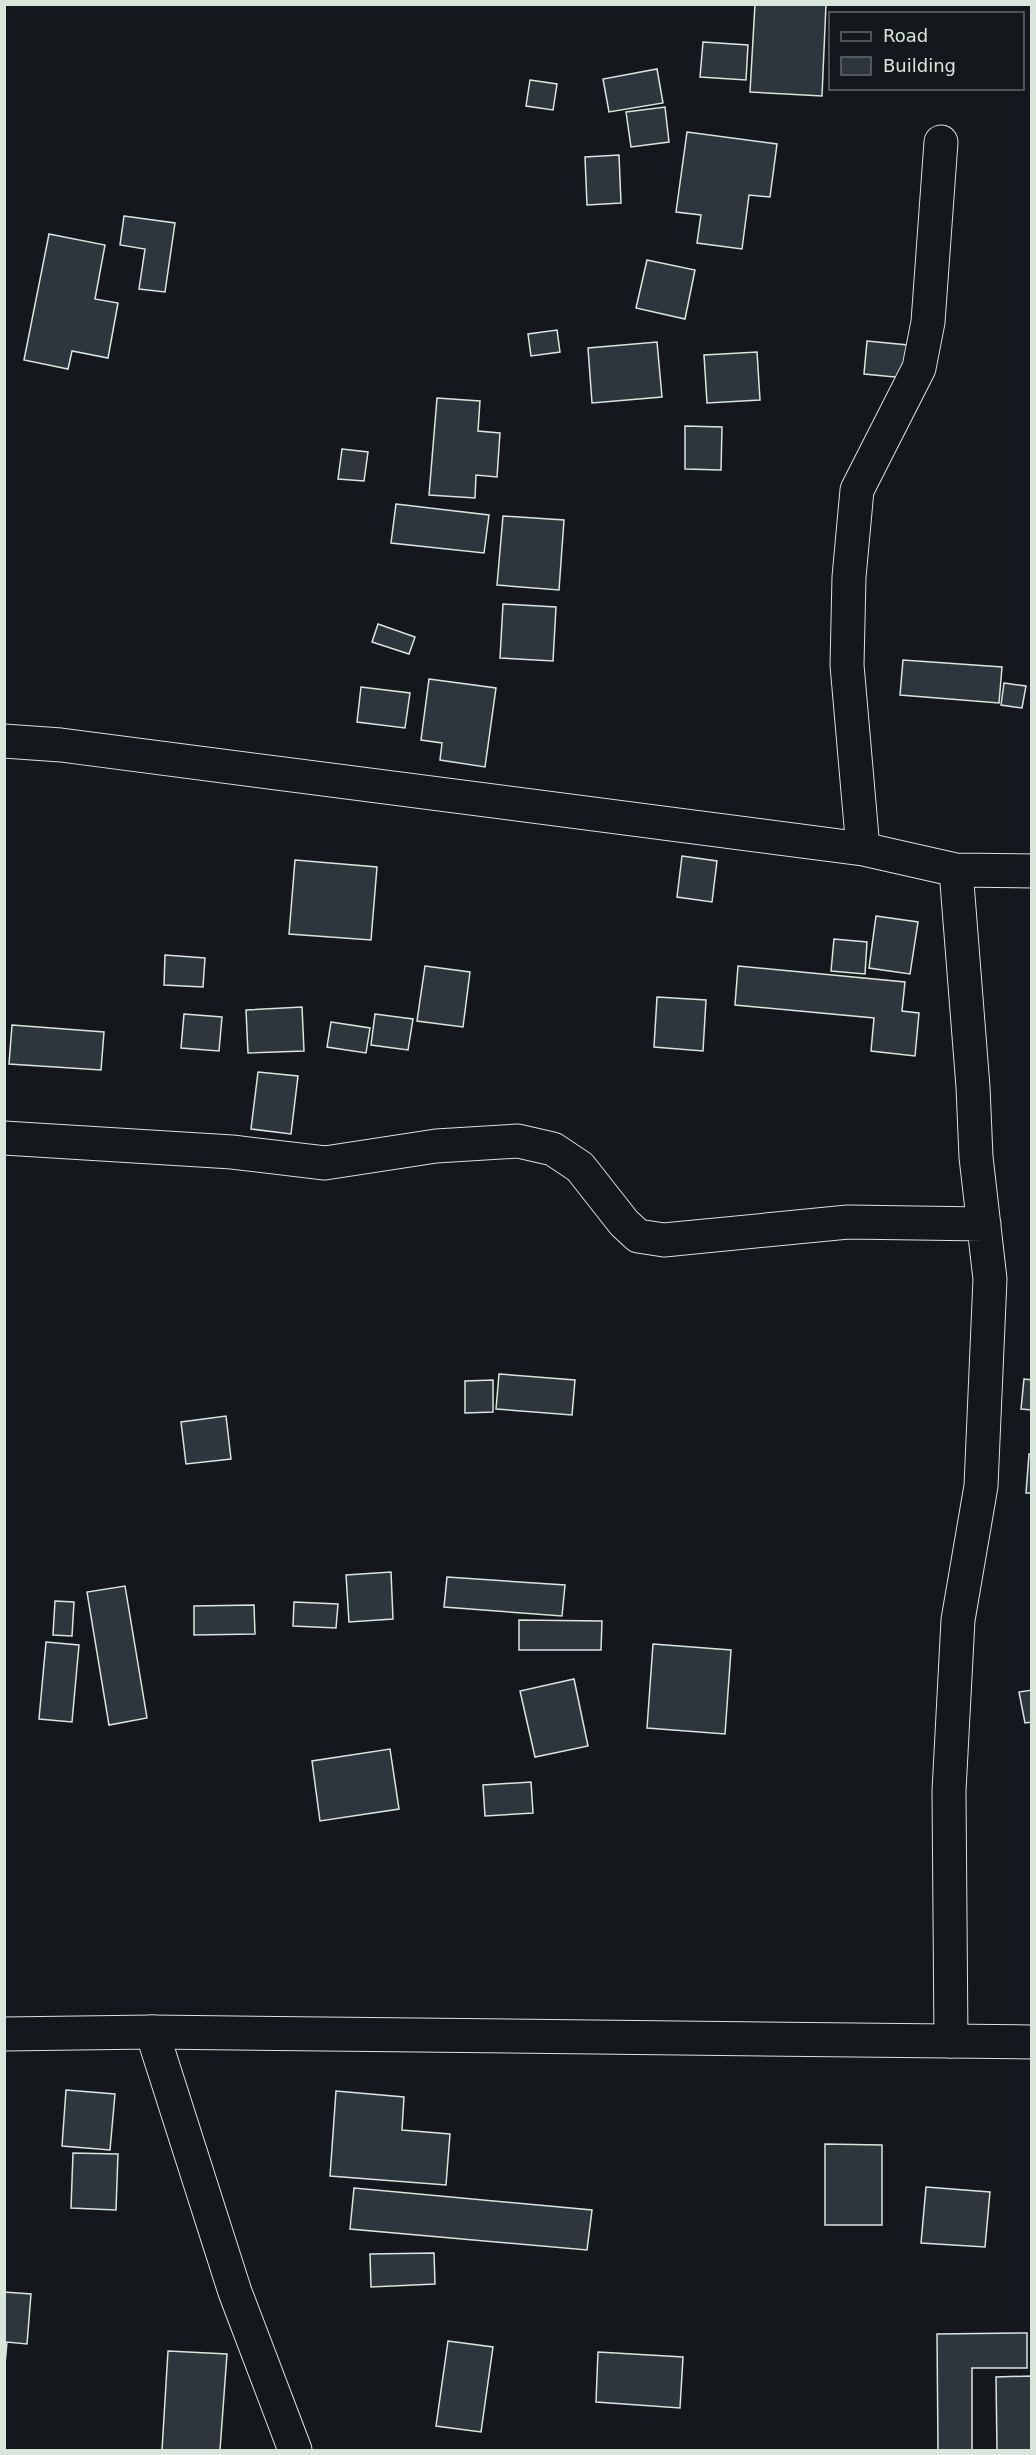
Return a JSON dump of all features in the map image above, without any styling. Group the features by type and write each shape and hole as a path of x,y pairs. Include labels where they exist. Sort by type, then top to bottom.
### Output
{"street":[{"path":"863,849 847,665 849,577 857,490 919,368 928,322 941,142"},
{"path":"5,743 62,745 863,849 956,870 1032,871"},
{"path":"951,2041 949,1791 958,1620 981,1486 990,1279 976,1157 973,1087 956,870"},
{"path":"4,1138 232,1152 325,1163 425,1147 518,1141 553,1149 580,1167 624,1223 639,1236 664,1240 848,1222 984,1224"},
{"path":"152,2032 235,2292 294,2451"},
{"path":"4,2034 152,2032 1032,2042"}],"building":[{"path":"755,4 826,4 822,96 750,92"},
{"path":"703,42 748,45 746,80 700,77"},
{"path":"657,69 663,103 609,112 603,79"},
{"path":"530,80 557,84 553,110 526,106"},
{"path":"665,107 669,142 631,147 626,112"},
{"path":"687,132 777,144 770,197 749,195 742,249 697,243 701,215 676,212"},
{"path":"619,155 621,203 587,205 585,157"},
{"path":"124,216 175,223 165,292 139,289 145,249 120,245"},
{"path":"49,234 105,245 95,299 118,303 108,358 72,351 68,369 24,360"},
{"path":"647,260 695,270 685,319 636,308"},
{"path":"557,330 560,352 531,356 528,334"},
{"path":"867,341 908,345 905,378 864,374"},
{"path":"657,342 662,397 592,403 588,348"},
{"path":"757,352 760,400 707,403 704,355"},
{"path":"437,398 480,401 478,431 500,433 497,477 476,475 475,498 429,495"},
{"path":"685,426 722,427 721,470 685,469"},
{"path":"342,449 368,452 364,481 338,479"},
{"path":"396,504 489,515 484,553 391,543"},
{"path":"503,516 564,520 559,590 497,585"},
{"path":"503,604 556,607 553,661 500,658"},
{"path":"378,624 415,637 409,654 372,642"},
{"path":"903,660 1002,667 999,703 900,695"},
{"path":"429,679 496,688 485,767 440,760 442,743 421,740"},
{"path":"1004,683 1026,686 1022,708 1001,705"},
{"path":"361,687 410,693 405,728 357,722"},
{"path":"682,856 717,861 712,902 677,897"},
{"path":"295,860 377,867 371,940 289,934"},
{"path":"876,916 918,922 910,974 869,968"},
{"path":"834,939 867,942 865,974 831,971"},
{"path":"165,955 205,958 203,987 164,985"},
{"path":"425,966 470,972 463,1027 417,1021"},
{"path":"738,966 905,982 902,1011 919,1013 915,1056 871,1051 874,1018 735,1005"},
{"path":"657,997 706,1000 703,1051 654,1047"},
{"path":"302,1007 304,1051 248,1053 246,1010"},
{"path":"184,1014 222,1017 219,1051 181,1048"},
{"path":"375,1014 413,1019 408,1050 371,1045"},
{"path":"331,1022 370,1028 366,1053 327,1047"},
{"path":"12,1025 104,1032 101,1070 9,1064"},
{"path":"258,1072 298,1076 291,1134 251,1129"},
{"path":"499,1374 575,1380 572,1415 496,1409"},
{"path":"1024,1379 1032,1380 1032,1410 1021,1409"},
{"path":"493,1380 493,1412 465,1413 465,1381"},
{"path":"226,1416 231,1459 186,1464 181,1422"},
{"path":"1029,1454 1032,1454 1032,1493 1026,1493"},
{"path":"391,1572 393,1619 349,1622 346,1575"},
{"path":"447,1577 565,1585 562,1616 444,1607"},
{"path":"125,1586 147,1718 109,1725 87,1592"},
{"path":"55,1601 74,1602 72,1636 53,1635"},
{"path":"294,1602 338,1604 336,1628 293,1626"},
{"path":"254,1605 255,1634 194,1635 194,1606"},
{"path":"519,1620 602,1621 601,1650 519,1650"},
{"path":"46,1642 79,1645 72,1722 39,1719"},
{"path":"653,1644 731,1650 725,1734 647,1728"},
{"path":"574,1679 588,1746 535,1757 520,1691"},
{"path":"1032,1690 1032,1722 1025,1723 1019,1692"},
{"path":"390,1749 399,1809 320,1821 312,1761"},
{"path":"531,1782 533,1813 485,1816 483,1785"},
{"path":"66,2090 115,2094 110,2150 62,2146"},
{"path":"336,2091 404,2097 402,2130 450,2134 446,2185 330,2176"},
{"path":"825,2144 882,2145 882,2225 825,2225"},
{"path":"73,2153 118,2154 116,2210 71,2208"},
{"path":"926,2187 990,2192 985,2247 921,2243"},
{"path":"354,2188 592,2210 587,2250 350,2229"},
{"path":"434,2253 435,2284 371,2287 370,2254"},
{"path":"4,2292 31,2294 27,2344 7,2342 5,2364"},
{"path":"1027,2333 1027,2368 972,2368 972,2450 938,2450 937,2334"},
{"path":"448,2341 493,2347 481,2432 436,2426"},
{"path":"168,2351 227,2354 220,2450 162,2450"},
{"path":"598,2352 683,2357 680,2408 596,2402"},
{"path":"1031,2376 1032,2450 997,2450 996,2377"}]}
